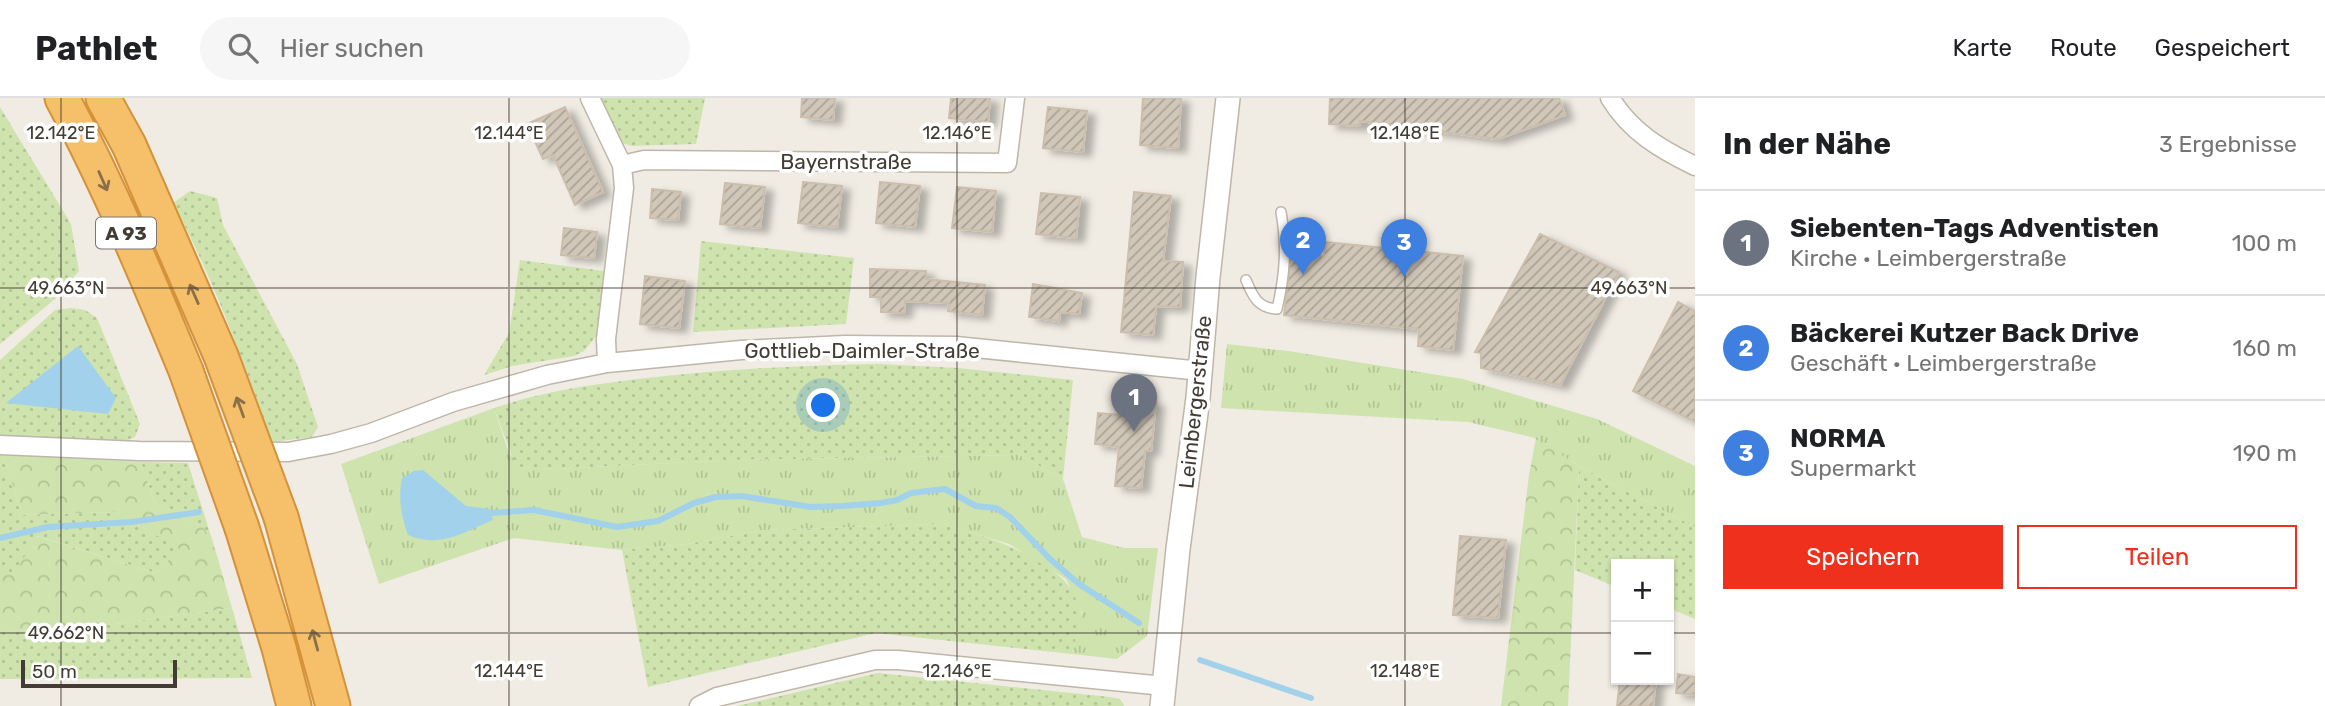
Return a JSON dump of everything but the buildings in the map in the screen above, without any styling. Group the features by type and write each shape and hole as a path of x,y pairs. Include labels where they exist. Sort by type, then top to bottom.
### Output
{"highway":[{"name":"A 93","path":"62,98 82,135 155,295 186,371 242,528 294,706"},
{"name":"A 93","path":"103,98 129,145 221,356 281,517 333,706"}],"street":[{"path":"590,98 622,165 624,188 606,339 607,363"},
{"name":"Bayernstraße","path":"622,165 644,160 1007,163 1015,98"},
{"name":"Leimbergerstraße","path":"1163,696 1178,549 1201,371 1228,98"},
{"path":"1610,98 1630,125 1648,141 1695,166"},
{"name":"Gottlieb-Daimler-Straße","path":"0,445 139,451 288,452 371,433 489,390 607,363 728,351 881,345 956,346 1201,371"},
{"path":"699,706 717,697 856,663 883,659 1163,696"}],"lane":[{"path":"1246,280 1253,298 1260,305 1266,309 1278,309 1286,239 1281,212"}],"green space":[{"path":"597,98 705,98 696,144 632,146 618,142"},
{"path":"0,107 71,224 79,271 55,299 0,344"},
{"path":"190,191 217,198 223,225 297,364 318,427 312,437 272,442 215,291 173,203"},
{"path":"701,241 854,258 846,324 693,332"},
{"path":"520,260 604,271 602,329 584,351 574,356 512,366 484,375 509,333"},
{"path":"55,310 85,310 97,318 140,424 135,437 125,441 0,437 0,360"},
{"path":"1227,344 1463,379 1597,419 1695,466 1695,527 1579,466 1535,438 1468,422 1221,408"},
{"path":"879,364 958,368 1073,380 1063,479 1019,455 729,460 555,469 516,467 494,408 554,392 635,379 768,368"},
{"path":"494,408 517,467 555,469 729,460 1019,455 1063,479 1082,537 1124,548 1158,548 1147,636 1117,659 1072,654 1082,612 1066,579 1009,544 943,524 763,530 687,544 622,550 514,538 379,584 341,464"},
{"path":"1536,438 1579,466 1568,706 1501,706 1529,475"},
{"path":"0,454 3,454 23,515 116,512 181,549 156,573 37,536 15,574 0,573"},
{"path":"3,454 141,462 154,502 204,528 215,549 232,608 71,630 0,631 0,573 15,573 36,536 156,573 180,549 116,512 23,515"},
{"path":"141,462 188,463 215,549 204,528 154,502"},
{"path":"1579,466 1695,527 1695,619 1674,610 1674,559 1611,559 1611,585 1575,570"},
{"path":"943,524 1025,553 1045,564 1061,578 1074,593 1081,611 1072,654 876,633 648,687 622,550 687,544 763,530"},
{"path":"232,608 252,678 0,679 0,631 71,630"},
{"path":"878,673 1110,697 1120,699 1124,706 737,706"}],"water":[{"path":"78,346 116,398 108,414 6,403"},
{"path":"423,470 466,506 490,509 493,520 441,540 420,539 408,535 401,507 402,478 414,471"}],"waterway":[{"path":"491,513 534,510 617,527 658,521 694,503 716,497 741,496 811,507 842,506 881,503 897,500 911,493 945,489 976,506 996,508 1010,517 1050,559 1079,584 1139,623"},
{"path":"0,538 48,527 132,522 199,512"},
{"path":"1200,660 1311,698"}],"place":[{"name":"Bäckerei Kutzer Back Drive","path":"1303,275"},
{"name":"NORMA","path":"1404,277"},
{"name":"Siebenten-Tags Adventisten","path":"1134,432"}]}
